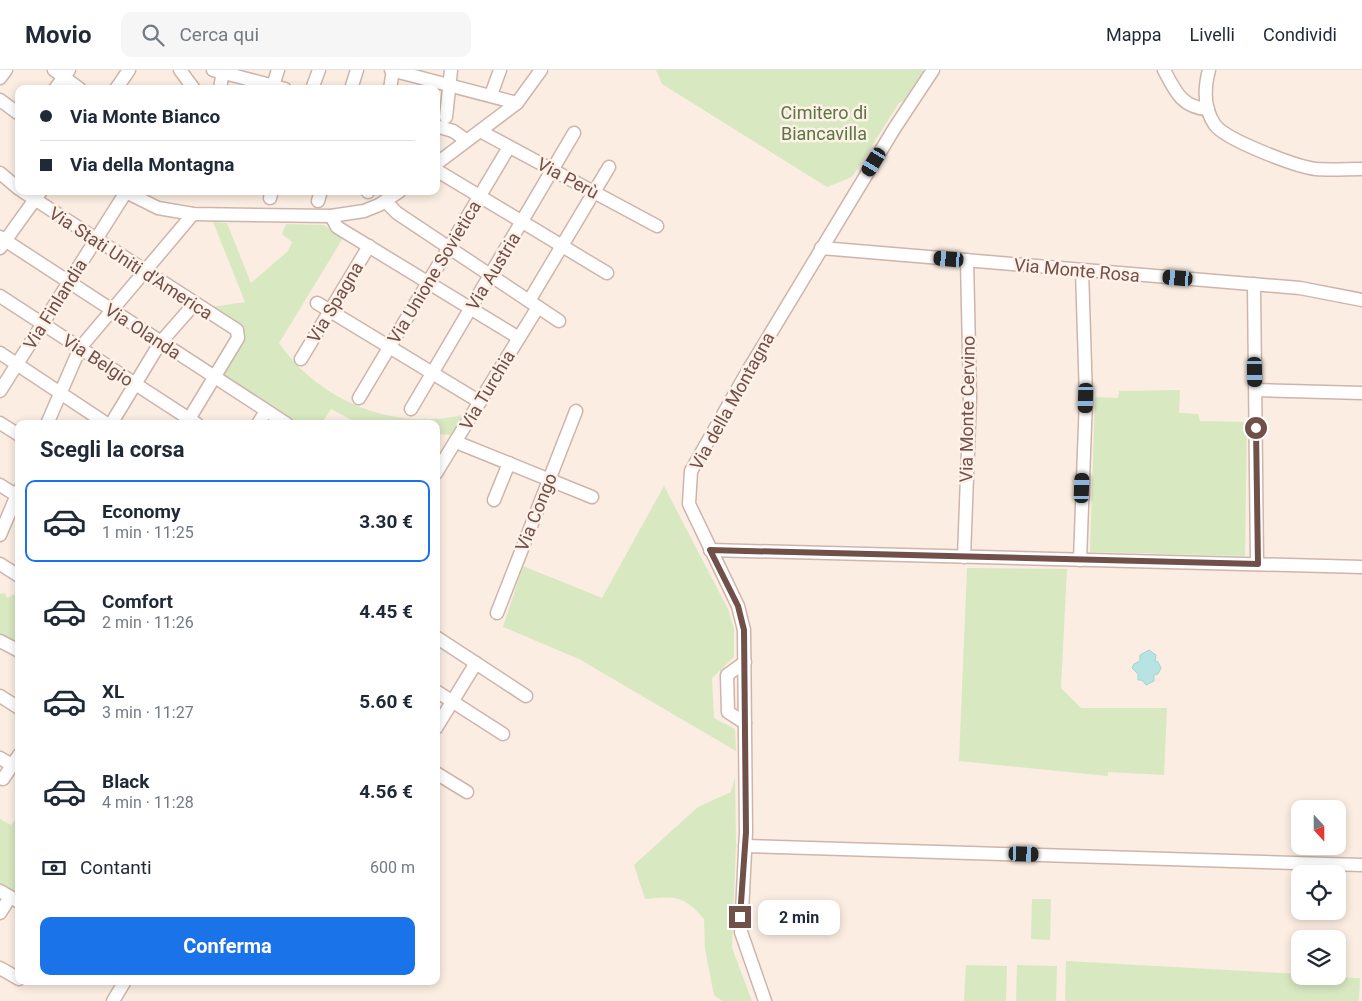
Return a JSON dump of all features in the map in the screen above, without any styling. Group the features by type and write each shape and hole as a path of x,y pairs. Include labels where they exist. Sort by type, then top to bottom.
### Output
{"street":[{"path":"0,78 6,70"},
{"path":"119,85 130,70"},
{"path":"180,70 191,85"},
{"path":"277,85 278,70"},
{"path":"314,85 320,70"},
{"path":"352,85 357,70"},
{"path":"391,85 393,70 428,74 450,84 516,103"},
{"path":"446,117 451,70"},
{"path":"492,95 500,70"},
{"path":"440,161 516,103 541,70"},
{"name":"Via della Montagna","path":"765,1001 741,932 745,846 746,723 744,630 738,606 689,504 691,472 749,369 821,248 894,129 933,70"},
{"path":"1164,70 1182,98 1193,109 1208,109"},
{"path":"1209,70 1205,88 1208,109 1216,127 1253,149 1314,169 1362,169"},
{"path":"220,85 220,71 268,85"},
{"path":"57,85 62,72 76,85"},
{"path":"0,100 15,111"},
{"path":"440,127 453,130 466,140"},
{"name":"Via Perù","path":"480,131 657,226"},
{"name":"Via Austria","path":"411,409 574,132"},
{"name":"Via Unione Sovietica","path":"359,398 509,147"},
{"name":"Via Turchia","path":"440,467 519,338 562,246 609,167"},
{"path":"440,172 607,274"},
{"path":"0,174 15,186"},
{"name":"Via Finlandia","path":"0,391 123,195"},
{"path":"131,195 158,208 193,214 331,216 364,211 394,195"},
{"path":"2,242 38,196"},
{"name":"Via Stati Uniti d'America","path":"38,196 95,240 237,330 239,334 214,377"},
{"path":"385,201 397,213 448,248 559,320"},
{"path":"49,420 80,348 193,214"},
{"path":"331,216 337,227 519,338"},
{"name":"Via Olanda","path":"2,242 69,283 281,420"},
{"name":"Via Spagna","path":"301,359 369,246"},
{"name":"Via Monte Rosa","path":"821,248 1300,288 1362,300"},
{"name":"Via Monte Cervino","path":"964,557 970,397 967,260"},
{"path":"1080,560 1086,398 1082,270"},
{"path":"1254,284 1258,564"},
{"name":"Via Belgio","path":"0,296 188,420"},
{"path":"317,303 480,402"},
{"path":"113,420 160,342 195,304"},
{"path":"0,353 101,420"},
{"path":"192,420 214,377"},
{"path":"1256,390 1362,393"},
{"path":"260,420 266,411"},
{"name":"Via Congo","path":"497,613 576,411"},
{"path":"0,424 15,433"},
{"path":"456,442 592,497"},
{"path":"494,500 509,463"},
{"path":"0,485 15,492"},
{"path":"0,535 15,501"},
{"path":"710,550 1362,567"},
{"path":"0,564 15,573"},
{"path":"440,640 526,696"},
{"path":"0,641 15,649"},
{"path":"745,662 727,675 728,712 746,723"},
{"path":"440,722 476,663"},
{"path":"440,694 503,734"},
{"path":"0,696 15,705"},
{"path":"0,758 15,760 3,779"},
{"path":"440,775 467,792"},
{"path":"745,846 1362,865"},
{"path":"0,913 10,897"},
{"path":"0,968 15,977"},
{"path":"113,1001 123,985"}],"green space":[{"name":"Cimitero di Biancavilla","path":"656,70 924,70 906,100 899,103 852,177 827,187 662,84"},
{"path":"213,222 227,223 251,283 288,251 292,242 282,234 286,224 324,225 343,238 279,343 315,381 336,395 360,407 384,415 410,419 436,419 462,415 453,435 440,434 440,420 352,420 331,409 324,420 292,420 222,374 244,340 242,329 212,307 245,302"},
{"path":"1180,390 1179,413 1198,414 1200,421 1247,422 1245,556 1090,552 1095,397 1118,398 1119,391"},
{"path":"664,486 728,609 734,629 734,657 712,678 714,718 735,729 736,751 579,659 503,627 523,566 602,598"},
{"path":"967,568 1067,569 1061,688 1081,708 1167,708 1164,775 1108,772 1108,776 959,761"},
{"path":"5,593 7,598 15,594 15,643 0,634 0,594"},
{"path":"735,777 736,844 732,948 752,1001 722,1001 714,995 705,949 704,919 691,905 684,901 664,897 645,899 634,865 698,807 731,792"},
{"path":"0,819 11,825 15,820 15,895 0,886"},
{"path":"1032,899 1051,899 1050,940 1031,939"},
{"path":"1066,961 1291,974 1291,985 1346,985 1346,978 1360,978 1359,1001 1065,1001"},
{"path":"966,965 1007,966 1006,1001 964,1001"},
{"path":"1017,965 1057,966 1056,1001 1016,1001"}],"water":[{"path":"1149,650 1156,655 1155,661 1158,662 1161,668 1158,674 1154,675 1154,681 1146,685 1142,680 1138,680 1138,674 1132,668 1134,664 1140,661 1140,655"}],"route":[{"path":"740,917 746,832 744,630 738,606 710,550 1258,564 1256,428"}]}
